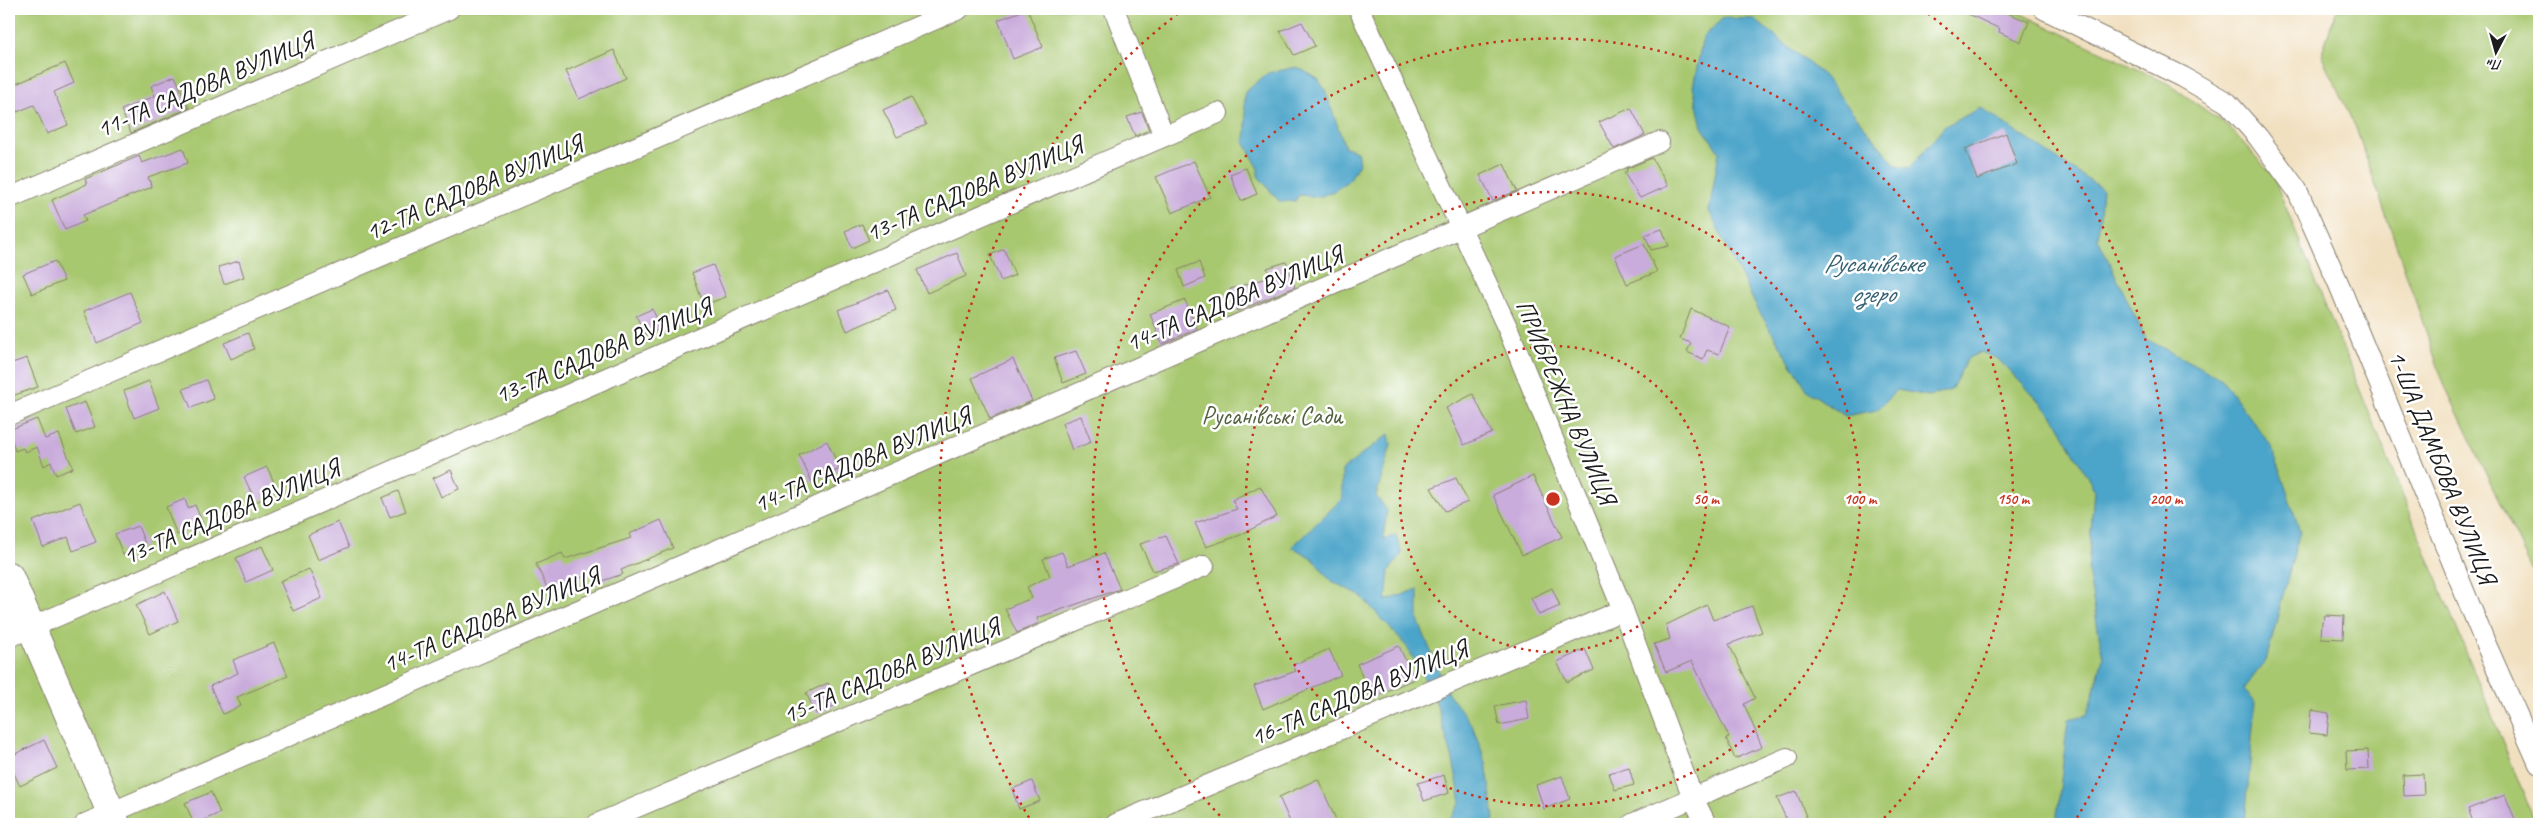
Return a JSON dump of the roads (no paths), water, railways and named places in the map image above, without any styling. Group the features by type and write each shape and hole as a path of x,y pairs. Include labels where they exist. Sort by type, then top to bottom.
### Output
{"main road":[{"path":"9,576 20,632 114,819"}],"street":[{"name":"11-ТА САДОВА ВУЛИЦЯ","path":"9,198 449,9"},
{"name":"12-ТА САДОВА ВУЛИЦЯ","path":"9,415 959,9"},
{"path":"1114,9 1164,136"},
{"name":"ПРИБРЕЖНА ВУЛИЦЯ","path":"1359,9 1508,329 1623,610 1693,798 1706,824"},
{"name":"1-ША ДАМБОВА ВУЛИЦЯ","path":"2044,9 2183,77 2228,103 2258,137 2297,190 2340,287 2484,640 2539,764"},
{"name":"13-ТА САДОВА ВУЛИЦЯ","path":"20,632 1218,113"},
{"name":"14-ТА САДОВА ВУЛИЦЯ","path":"86,824 114,819 1659,142"},
{"name":"15-ТА САДОВА ВУЛИЦЯ","path":"597,824 1204,566"},
{"name":"16-ТА САДОВА ВУЛИЦЯ","path":"1116,824 1623,610"},
{"path":"1632,824 1787,758"}],"water":[{"name":"Русанівське озеро","path":"1723,18 1754,19 1823,75 1896,166 1910,168 1945,126 1981,108 2102,189 2098,239 2146,339 2222,379 2272,447 2300,531 2266,661 2243,689 2255,702 2245,824 2056,824 2068,719 2087,715 2103,658 2088,571 2094,489 2054,417 1998,359 1981,352 1968,358 1951,390 1929,396 1897,390 1877,410 1845,416 1808,391 1757,308 1709,211 1719,152 1702,127 1693,87 1703,37"},
{"path":"1297,67 1318,79 1325,90 1345,147 1357,151 1359,163 1350,179 1336,190 1319,197 1299,195 1295,201 1280,202 1258,176 1258,167 1244,142 1246,129 1245,92 1268,73"},
{"path":"1389,434 1391,445 1376,496 1387,510 1383,540 1396,535 1402,554 1389,571 1386,601 1418,589 1418,620 1448,693 1472,725 1486,762 1494,818 1492,824 1447,824 1461,802 1453,760 1434,696 1407,647 1362,597 1330,580 1312,558 1292,547 1342,499 1342,470"}],"park label":[{"name":"Русанівські Сади","path":"1272,416"}]}
